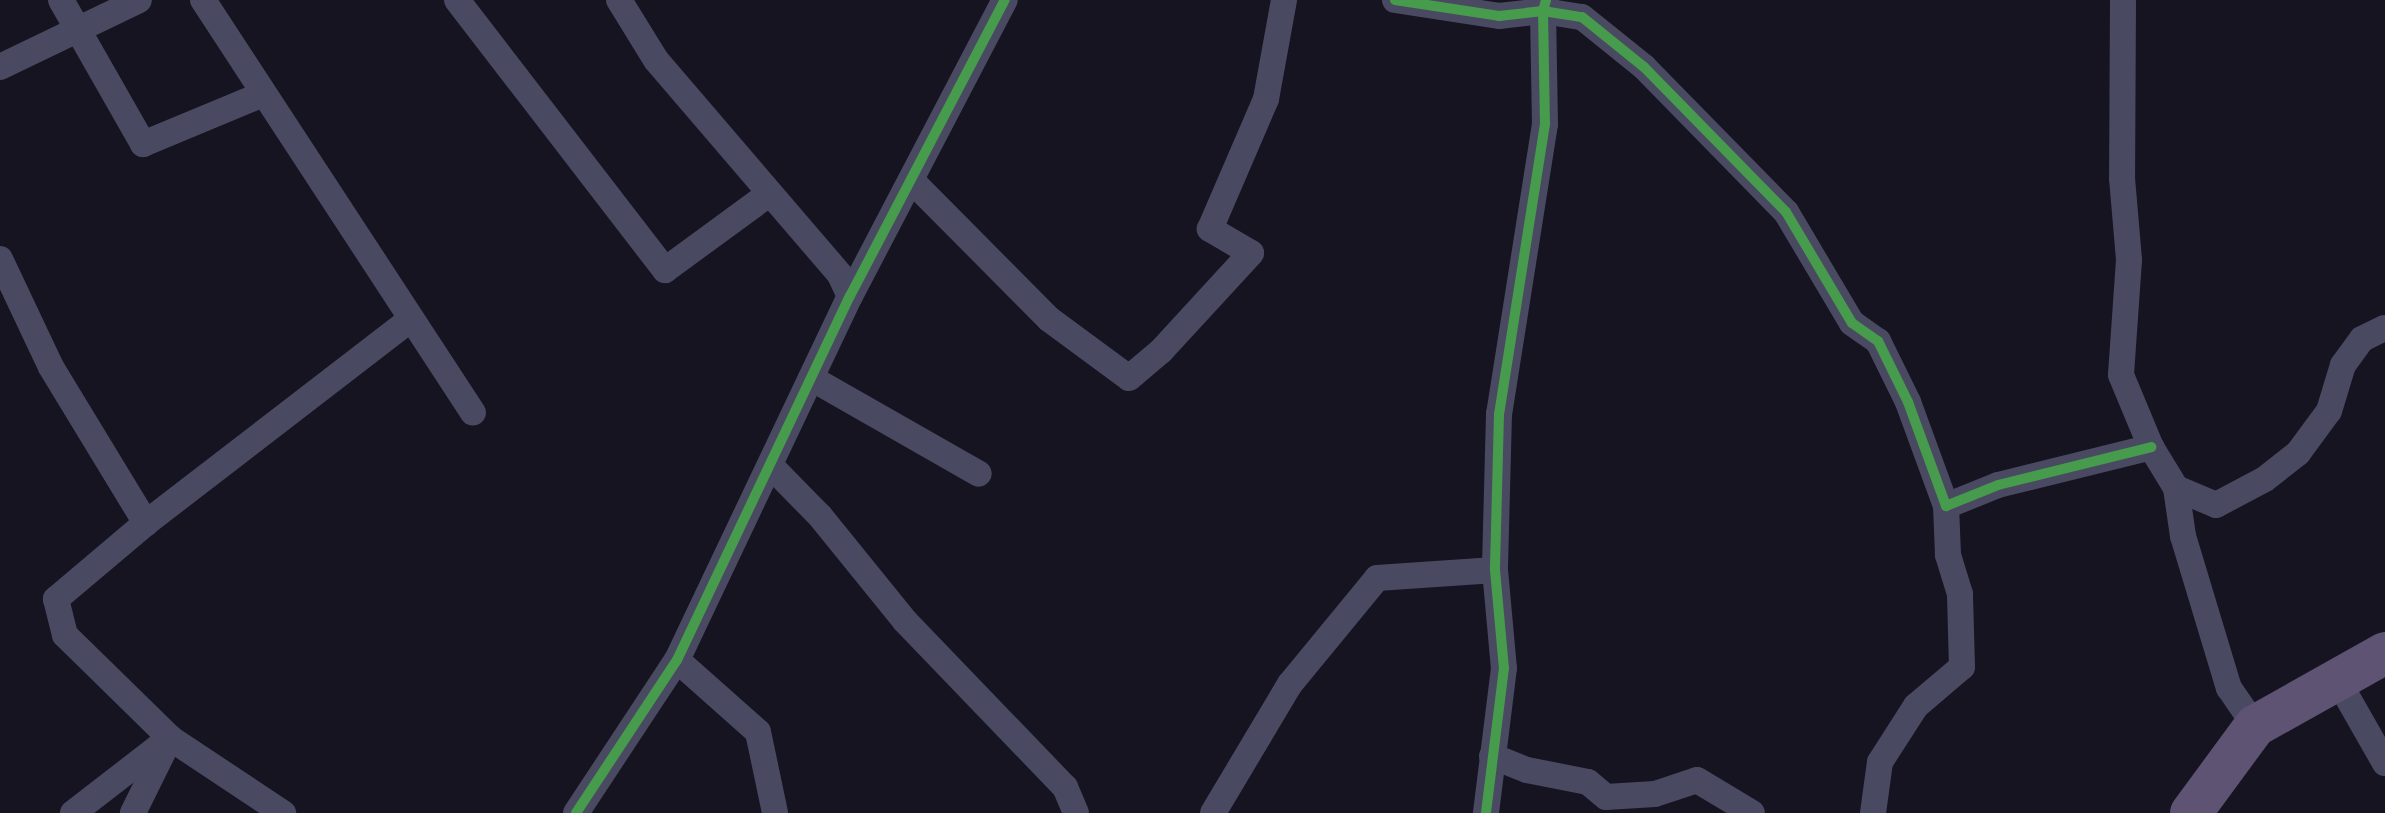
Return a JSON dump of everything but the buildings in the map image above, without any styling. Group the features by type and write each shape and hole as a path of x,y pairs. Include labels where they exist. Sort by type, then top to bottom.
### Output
{"main road":[{"path":"2191,813 2255,726 2385,653"}],"street":[{"path":"61,0 143,144 263,94"},
{"path":"0,67 80,32 139,0"},
{"path":"203,0 473,412"},
{"path":"457,0 665,270 769,194"},
{"path":"619,0 656,60 840,275 850,296"},
{"path":"576,813 677,660 850,296 1005,0"},
{"path":"911,180 1049,319 1129,378 1161,351 1251,253 1210,229 1266,99 1284,0"},
{"path":"1395,0 1499,16 1545,6 1582,17 1644,67 1786,212 1852,323 1878,341 1908,402 1946,506 1948,555 1960,594 1962,667 1916,706 1880,762 1873,813"},
{"path":"2123,0 2122,178 2129,260 2121,375 2151,447 2176,488 2183,536 2229,688 2255,726"},
{"path":"1486,813 1504,668 1495,570 1499,414 1545,124 1545,6"},
{"path":"0,259 51,367 146,523"},
{"path":"283,813 170,738 65,635 56,599 146,523 411,319"},
{"path":"2176,488 2216,505 2265,479 2298,453 2329,411 2343,365 2362,339 2385,328"},
{"path":"811,378 979,474"},
{"path":"1946,506 1998,485 2151,447"},
{"path":"770,465 820,516 905,621 1065,787 1076,813"},
{"path":"1213,813 1290,684 1377,578 1495,570"},
{"path":"677,660 758,732 775,813"},
{"path":"2337,679 2385,763"},
{"path":"73,813 170,738"},
{"path":"133,813 170,738"},
{"path":"1492,756 1538,773 1588,782 1606,797 1655,794 1697,780 1752,813"}],"cycle path":[{"path":"576,813 677,660 850,296 1005,0"},
{"path":"1395,0 1499,16 1543,11 1545,124 1499,414 1495,570 1504,668 1486,813"},
{"path":"1546,0 1543,11 1582,17 1644,67 1786,212 1852,323 1878,341 1908,402 1946,506 1998,485 2151,447"}]}
